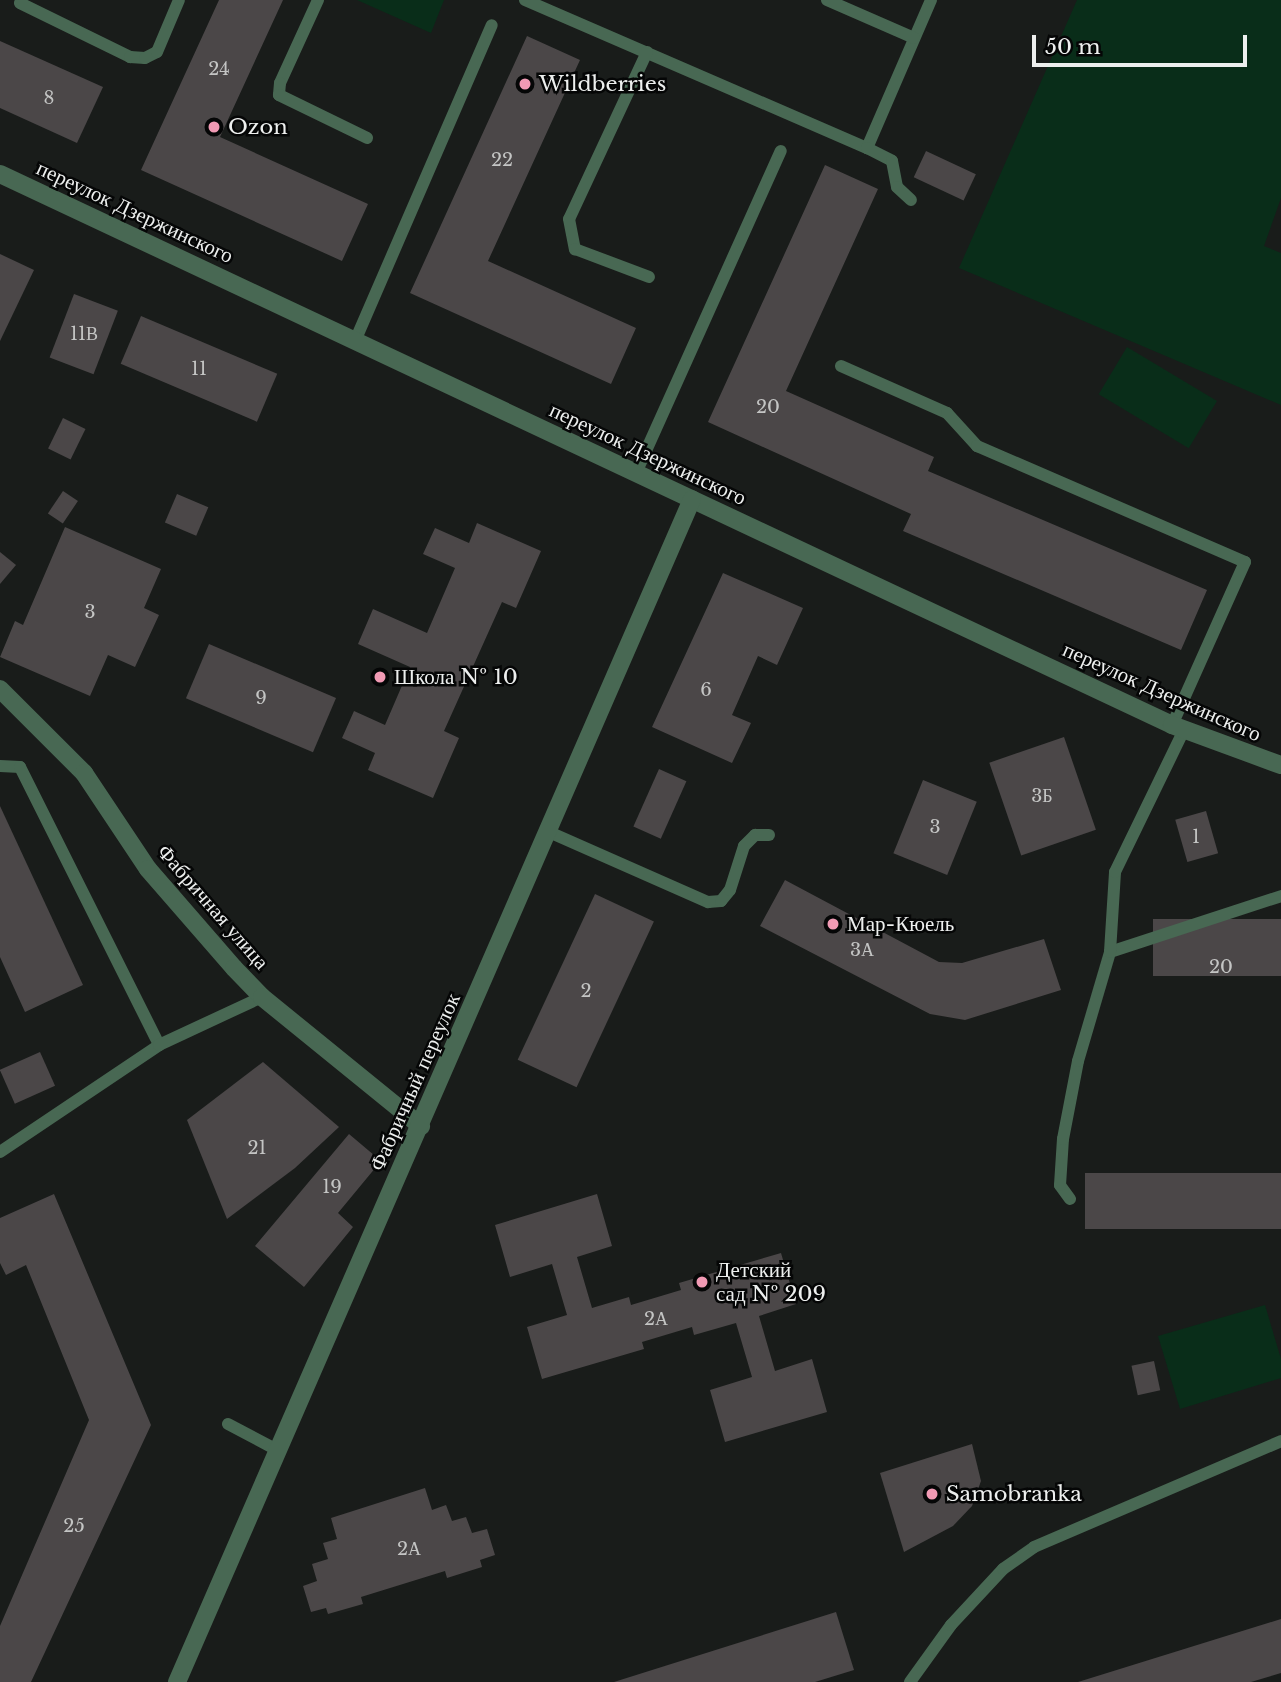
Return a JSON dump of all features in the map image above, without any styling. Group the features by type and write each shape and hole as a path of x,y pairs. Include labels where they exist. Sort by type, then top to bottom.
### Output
{"street":[{"name":"переулок Дзержинского","path":"0,174 1178,728 1281,765"},
{"name":"Фабричный переулок","path":"177,1682 692,499"},
{"name":"Фабричная улица","path":"0,689 84,773 148,869 262,997 421,1126"}],"lane":[{"path":"20,3 131,57 145,58 157,52 178,0"},
{"path":"318,0 280,83 279,96 367,138"},
{"path":"525,0 867,148 892,161 897,187 911,200"},
{"path":"827,0 914,38"},
{"path":"867,148 930,0"},
{"path":"355,341 492,25"},
{"path":"647,52 569,219 569,236 575,249 649,277"},
{"path":"636,473 781,151"},
{"path":"841,366 947,413 977,446 1245,562 1178,728 1115,872 1110,952 1078,1061 1063,1139 1060,1185 1070,1199"},
{"path":"0,766 20,767 159,1045"},
{"path":"549,832 708,902 721,901 730,890 744,846 755,835 769,835"},
{"path":"1110,952 1281,896"},
{"path":"0,1152 159,1045 262,997"},
{"path":"228,1424 279,1451"},
{"path":"910,1682 951,1625 1003,1569 1034,1547 1281,1440"}],"green space":[{"path":"357,0 444,0 431,33"},
{"path":"1077,0 1281,0 1281,198 1264,246 1281,253 1281,405 959,268"},
{"path":"1127,347 1217,401 1189,448 1099,394"},
{"path":"1265,1305 1281,1359 1281,1378 1180,1409 1158,1336"}],"building":[{"path":"219,0 283,0 220,137 368,204 342,261 141,170"},
{"path":"527,36 580,60 488,261 636,328 611,384 410,293"},
{"path":"0,41 103,87 77,143 0,108"},
{"path":"926,151 976,174 964,201 914,177"},
{"path":"825,165 878,189 786,391 934,457 928,471 1207,590 1181,650 903,531 911,514 708,422"},
{"path":"0,254 34,270 0,341"},
{"path":"74,294 118,311 94,374 50,357"},
{"path":"141,316 277,374 257,422 121,364"},
{"path":"63,418 85,429 71,460 48,449"},
{"path":"63,491 78,501 63,523 48,513"},
{"path":"177,494 208,507 196,536 165,523"},
{"path":"477,523 541,551 516,608 502,602 444,731 459,738 433,798 368,770 375,753 342,738 354,711 385,725 410,667 358,644 373,609 427,633 455,568 423,554 435,528 469,543"},
{"path":"65,527 161,569 144,608 159,615 135,667 108,655 90,696 0,657 15,621 23,625"},
{"path":"0,552 16,565 0,584"},
{"path":"723,573 803,608 777,665 758,656 732,715 751,723 732,763 652,727"},
{"path":"209,644 336,698 313,752 186,698"},
{"path":"1064,737 1096,830 1021,855 989,763"},
{"path":"659,769 686,781 661,839 633,827"},
{"path":"923,780 977,802 947,875 893,853"},
{"path":"0,806 83,985 25,1012 0,957"},
{"path":"1206,811 1218,853 1187,862 1175,820"},
{"path":"785,880 939,962 962,963 1044,939 1061,990 965,1020 930,1014 760,926"},
{"path":"595,894 654,921 577,1087 518,1060"},
{"path":"1153,919 1281,919 1281,976 1153,976"},
{"path":"40,1052 55,1086 15,1104 0,1070"},
{"path":"263,1062 339,1127 295,1168 227,1219 187,1120"},
{"path":"349,1134 381,1161 338,1213 353,1227 304,1287 255,1246"},
{"path":"1085,1173 1281,1173 1281,1229 1085,1229"},
{"path":"54,1194 151,1425 31,1682 0,1682 0,1626 89,1420 26,1265 6,1275 0,1263 0,1218"},
{"path":"597,1194 612,1246 577,1257 592,1308 629,1297 631,1305 681,1290 679,1283 781,1253 796,1304 759,1316 775,1371 812,1359 827,1412 725,1442 710,1390 752,1377 736,1323 694,1335 692,1327 642,1342 644,1349 542,1379 527,1327 567,1315 552,1264 510,1277 495,1225"},
{"path":"1154,1361 1160,1390 1138,1395 1132,1366"},
{"path":"972,1444 981,1481 972,1506 953,1526 904,1552 880,1473"},
{"path":"425,1488 432,1510 446,1505 452,1521 466,1517 472,1533 487,1529 495,1555 480,1560 482,1567 447,1578 445,1571 361,1597 363,1604 328,1614 326,1608 311,1612 303,1586 317,1581 312,1564 328,1559 323,1543 337,1539 331,1518"},
{"path":"836,1612 854,1670 815,1682 614,1682"},
{"path":"1281,1619 1281,1673 1251,1682 1078,1682"}],"place":[{"name":"Wildberries","path":"525,84"},
{"name":"Ozon","path":"214,127"},
{"name":"Школа № 10","path":"380,677"},
{"name":"Мар-Кюель","path":"833,924"},
{"name":"Детский сад № 209","path":"702,1282"},
{"name":"Samobranka","path":"932,1494"}]}
